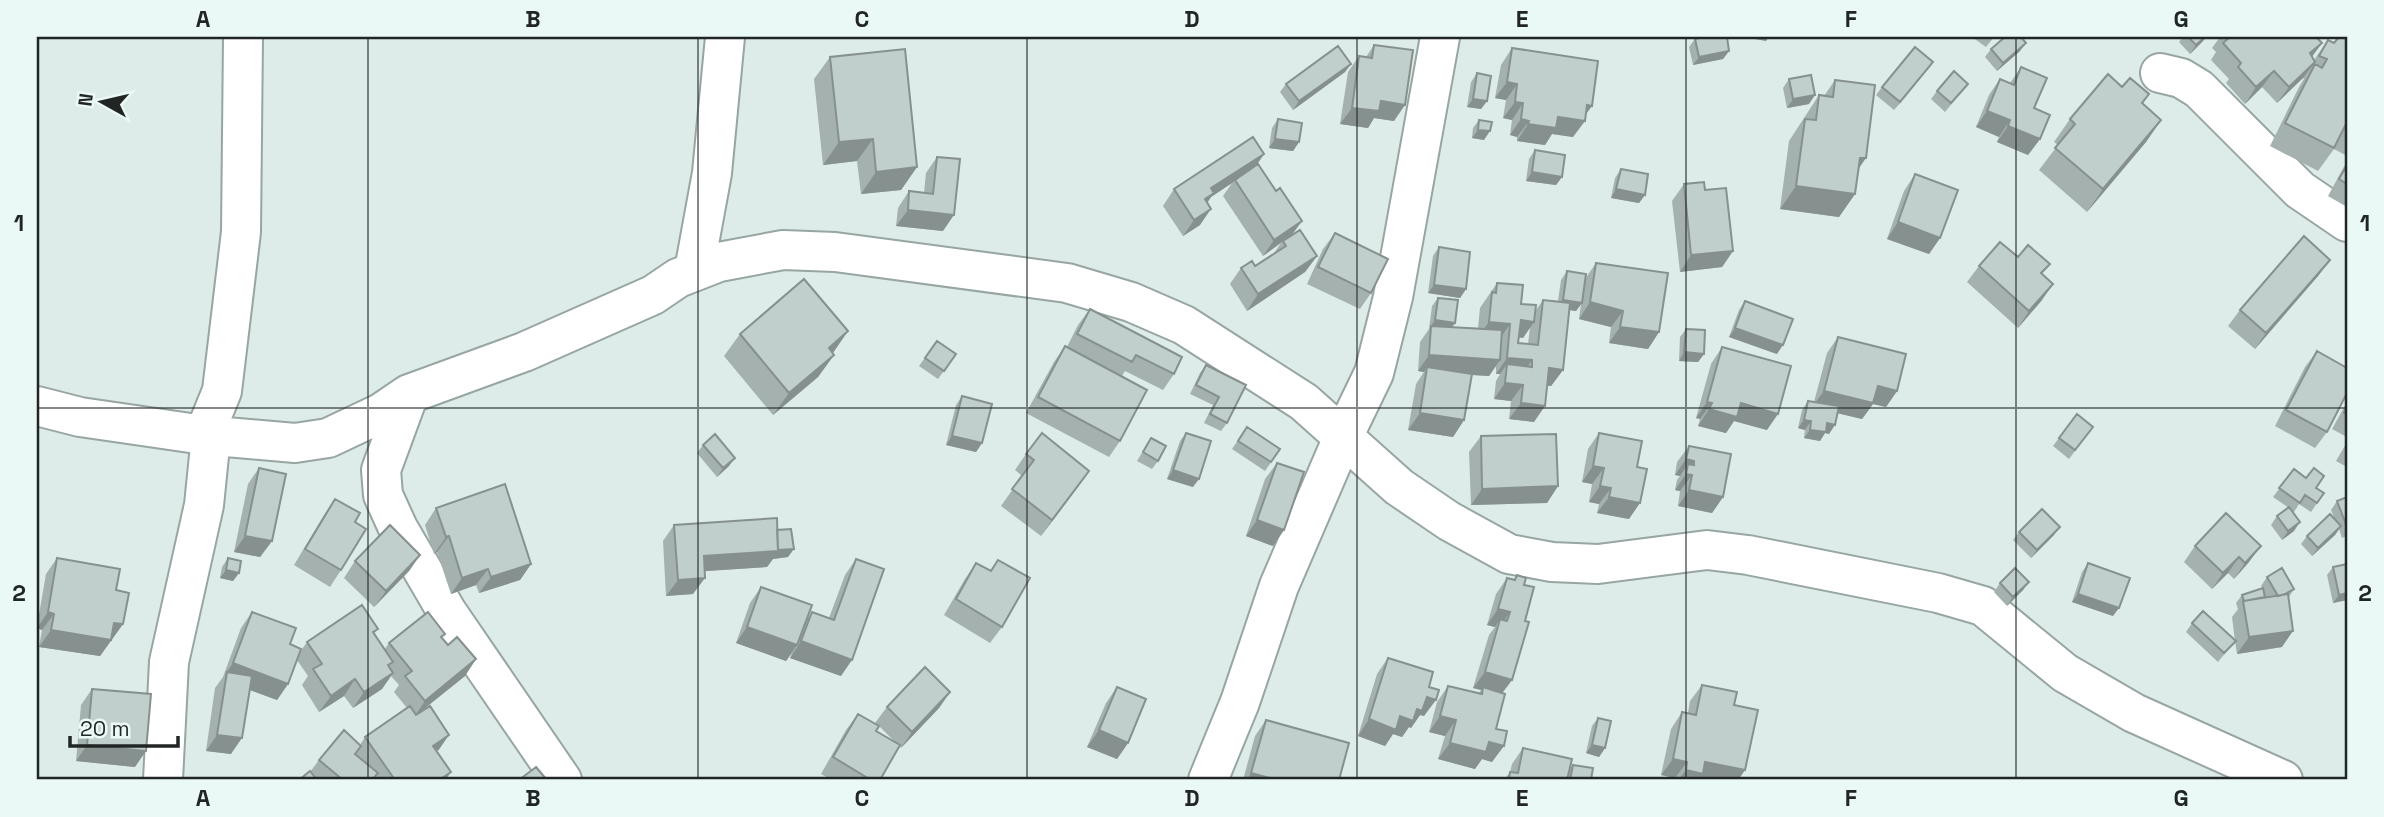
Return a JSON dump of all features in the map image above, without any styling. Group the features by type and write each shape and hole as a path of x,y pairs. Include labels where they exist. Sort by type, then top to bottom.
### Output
{"street":[{"path":"163,780 169,662 204,505 208,436 222,391 241,232 243,37"},
{"path":"694,271 712,173 725,37"},
{"path":"1208,780 1235,715 1279,586 1344,435 1374,373 1393,298 1440,37"},
{"path":"2160,73 2181,78 2199,89 2300,190 2347,222"},
{"path":"37,406 80,417 208,436 295,443 328,438 381,413 409,394 581,327 653,295 694,271 719,262 783,250 835,252 948,264 1067,283 1131,302 1184,325 1294,396 1344,435 1399,487 1449,521 1509,554 1552,562 1598,564 1707,550 1748,555 1925,590 1983,606 2065,673 2134,713 2283,780"},
{"path":"409,394 381,470 383,495 398,528 447,612 562,780"}],"building":[{"path":"1727,37 1729,51 1699,57 1695,39"},
{"path":"2005,37 2021,37 2026,43 2003,63 1991,49"},
{"path":"2188,37 2205,37 2196,45"},
{"path":"2228,37 2316,37 2322,43 2310,53 2315,62 2289,87 2274,71 2256,87 2238,67 2241,63 2223,43"},
{"path":"2339,37 2347,37 2347,125 2334,148 2285,123 2315,64 2322,68 2327,59 2319,56 2328,40 2334,43"},
{"path":"1374,45 1413,50 1405,105 1381,101 1379,111 1352,108 1359,56 1372,58"},
{"path":"1338,46 1351,64 1299,101 1286,84"},
{"path":"1915,47 1933,62 1900,102 1882,87"},
{"path":"1512,48 1598,61 1592,106 1587,105 1585,121 1558,117 1556,128 1528,124 1529,121 1521,119 1523,103 1515,102 1517,84 1507,82"},
{"path":"905,49 917,167 876,172 873,139 839,142 830,57"},
{"path":"2021,67 2047,78 2034,108 2050,115 2040,139 2008,126 2010,120 1987,111 2000,79 2014,85"},
{"path":"1954,71 1968,84 1951,103 1937,91"},
{"path":"1477,73 1491,76 1487,101 1473,99"},
{"path":"2108,74 2122,87 2130,78 2149,94 2142,103 2161,120 2103,189 2055,148 2075,124 2070,119"},
{"path":"1811,75 1815,95 1793,99 1789,79"},
{"path":"1835,80 1875,85 1866,158 1860,158 1855,194 1796,186 1805,119 1816,120 1819,95 1833,97"},
{"path":"1278,119 1302,123 1299,142 1275,139"},
{"path":"1479,120 1492,122 1490,131 1478,130"},
{"path":"1253,137 1264,154 1211,188 1214,193 1205,199 1211,209 1194,220 1174,189"},
{"path":"1535,150 1565,155 1562,177 1532,172"},
{"path":"937,157 960,159 954,215 908,210 909,191 933,194"},
{"path":"1258,164 1276,191 1280,188 1302,221 1274,240 1235,180"},
{"path":"2347,165 2347,184 2339,179"},
{"path":"1621,169 1648,174 1645,195 1616,189"},
{"path":"1915,174 1958,190 1940,238 1898,222"},
{"path":"1704,182 1705,190 1726,188 1733,251 1691,255 1684,184"},
{"path":"1300,230 1317,256 1258,294 1241,268 1252,261 1255,266 1286,246 1283,241"},
{"path":"1335,233 1388,259 1371,293 1318,267"},
{"path":"2304,236 2330,260 2266,333 2240,310"},
{"path":"2000,242 2018,257 2028,245 2050,264 2041,273 2053,284 2029,311 1979,266"},
{"path":"1439,247 1470,252 1466,289 1434,285"},
{"path":"1596,263 1668,273 1659,332 1620,327 1623,311 1590,302"},
{"path":"1567,271 1586,274 1582,303 1563,300"},
{"path":"804,279 848,331 829,348 834,355 789,393 740,334"},
{"path":"1497,283 1523,285 1521,304 1536,305 1534,322 1521,320 1518,343 1538,345 1543,300 1570,303 1563,370 1549,368 1545,406 1521,403 1523,385 1505,383 1507,364 1532,367 1532,360 1507,358 1510,324 1489,322 1492,292 1496,293"},
{"path":"1438,298 1458,300 1455,323 1435,320"},
{"path":"1745,301 1793,319 1783,345 1735,328"},
{"path":"1090,309 1182,357 1174,374 1136,355 1132,362 1077,334"},
{"path":"1431,326 1502,330 1500,360 1429,355"},
{"path":"1686,329 1705,330 1704,354 1684,352"},
{"path":"1838,337 1906,354 1897,391 1878,386 1873,403 1824,391"},
{"path":"937,341 956,354 944,371 925,358"},
{"path":"1065,346 1147,390 1120,441 1038,397"},
{"path":"1722,347 1791,366 1778,414 1741,403 1737,417 1709,409 1712,403 1707,402"},
{"path":"2317,351 2347,368 2347,393 2327,432 2286,410"},
{"path":"1206,365 1246,385 1227,423 1210,414 1219,397 1196,385"},
{"path":"1427,367 1472,374 1464,420 1420,413"},
{"path":"962,396 992,404 982,443 952,436"},
{"path":"1808,401 1839,406 1835,425 1827,423 1826,432 1810,430 1811,421 1804,420"},
{"path":"2077,414 2093,427 2075,450 2059,438"},
{"path":"1247,427 1280,449 1271,462 1238,441"},
{"path":"1042,433 1089,471 1052,520 1012,489 1034,460 1026,454"},
{"path":"1186,433 1211,441 1199,479 1173,470"},
{"path":"1599,433 1642,441 1637,467 1647,469 1640,503 1609,497 1611,488 1600,486 1604,468 1593,466"},
{"path":"715,434 735,458 723,468 703,445"},
{"path":"1556,434 1558,486 1482,489 1481,436"},
{"path":"1151,438 1166,446 1158,461 1143,452"},
{"path":"1689,446 1731,454 1723,497 1689,490 1692,475 1686,474 1688,464 1694,465 1694,461 1686,459"},
{"path":"1277,463 1304,472 1284,530 1257,520"},
{"path":"259,468 286,474 272,541 245,536"},
{"path":"2314,468 2324,476 2316,488 2324,493 2317,503 2305,495 2300,503 2279,488 2294,469 2306,478"},
{"path":"505,484 531,564 491,577 488,569 462,578 449,536 446,537 436,508"},
{"path":"2347,497 2347,527 2337,501"},
{"path":"335,499 360,513 355,522 366,529 341,570 305,549"},
{"path":"2289,507 2300,522 2288,531 2277,516"},
{"path":"2042,509 2060,527 2037,550 2019,532"},
{"path":"2226,513 2261,546 2245,563 2239,557 2223,573 2195,546"},
{"path":"2330,514 2341,526 2318,548 2307,536"},
{"path":"777,518 778,551 704,556 705,578 678,580 674,525"},
{"path":"390,525 420,555 386,591 355,561"},
{"path":"791,529 794,549 778,550 777,530"},
{"path":"57,558 120,569 116,590 129,593 123,624 114,623 111,640 51,630 54,614 48,612"},
{"path":"228,558 241,561 239,573 226,570"},
{"path":"856,559 884,569 852,660 801,641 812,612 834,620"},
{"path":"998,560 1030,578 1002,627 956,599 976,563 991,571"},
{"path":"2088,563 2130,578 2119,608 2078,594"},
{"path":"2347,564 2347,593 2339,595 2333,567"},
{"path":"2015,568 2029,582 2013,597 2000,583"},
{"path":"2282,568 2294,589 2278,596 2267,577"},
{"path":"1517,575 1526,578 1524,585 1534,587 1525,621 1529,622 1512,680 1485,672 1500,619 1507,621 1510,612 1498,609 1507,578 1515,580"},
{"path":"761,587 812,605 797,645 747,627"},
{"path":"2263,588 2265,597 2244,601 2242,595"},
{"path":"2288,594 2293,631 2249,637 2243,601"},
{"path":"362,605 378,629 373,632 393,662 388,665 393,673 364,692 355,679 331,696 313,669 322,664 307,642"},
{"path":"2203,611 2236,641 2224,653 2192,623"},
{"path":"252,612 296,628 290,644 301,649 288,684 233,663"},
{"path":"428,612 445,634 441,637 448,645 457,637 476,659 425,701 405,676 412,671 389,643"},
{"path":"1388,658 1433,672 1429,687 1439,690 1436,700 1427,697 1422,711 1417,709 1413,721 1400,716 1396,730 1369,719"},
{"path":"925,667 950,692 912,732 887,707"},
{"path":"227,672 252,676 242,738 217,735"},
{"path":"1702,685 1737,692 1734,705 1758,710 1745,770 1705,762 1703,774 1686,770 1687,762 1673,759 1682,712 1696,715"},
{"path":"1448,686 1482,694 1483,687 1505,694 1496,729 1507,731 1504,746 1489,742 1486,752 1450,743 1456,720 1440,716"},
{"path":"1117,687 1146,699 1128,743 1099,730"},
{"path":"92,689 151,694 146,751 87,745"},
{"path":"410,706 416,715 430,706 449,735 433,746 451,772 442,778 443,780 395,780 365,737"},
{"path":"858,714 879,726 876,731 900,745 880,780 871,780 833,757"},
{"path":"1598,718 1611,721 1605,748 1592,745"},
{"path":"1266,720 1349,743 1339,780 1277,780 1251,773"},
{"path":"344,730 361,746 355,754 378,773 372,780 343,780 319,760"},
{"path":"1523,748 1572,759 1567,780 1509,780 1510,772 1518,773"},
{"path":"1573,765 1593,768 1591,780 1570,780"},
{"path":"536,767 547,780 519,780"},
{"path":"310,771 317,780 299,780"}]}
